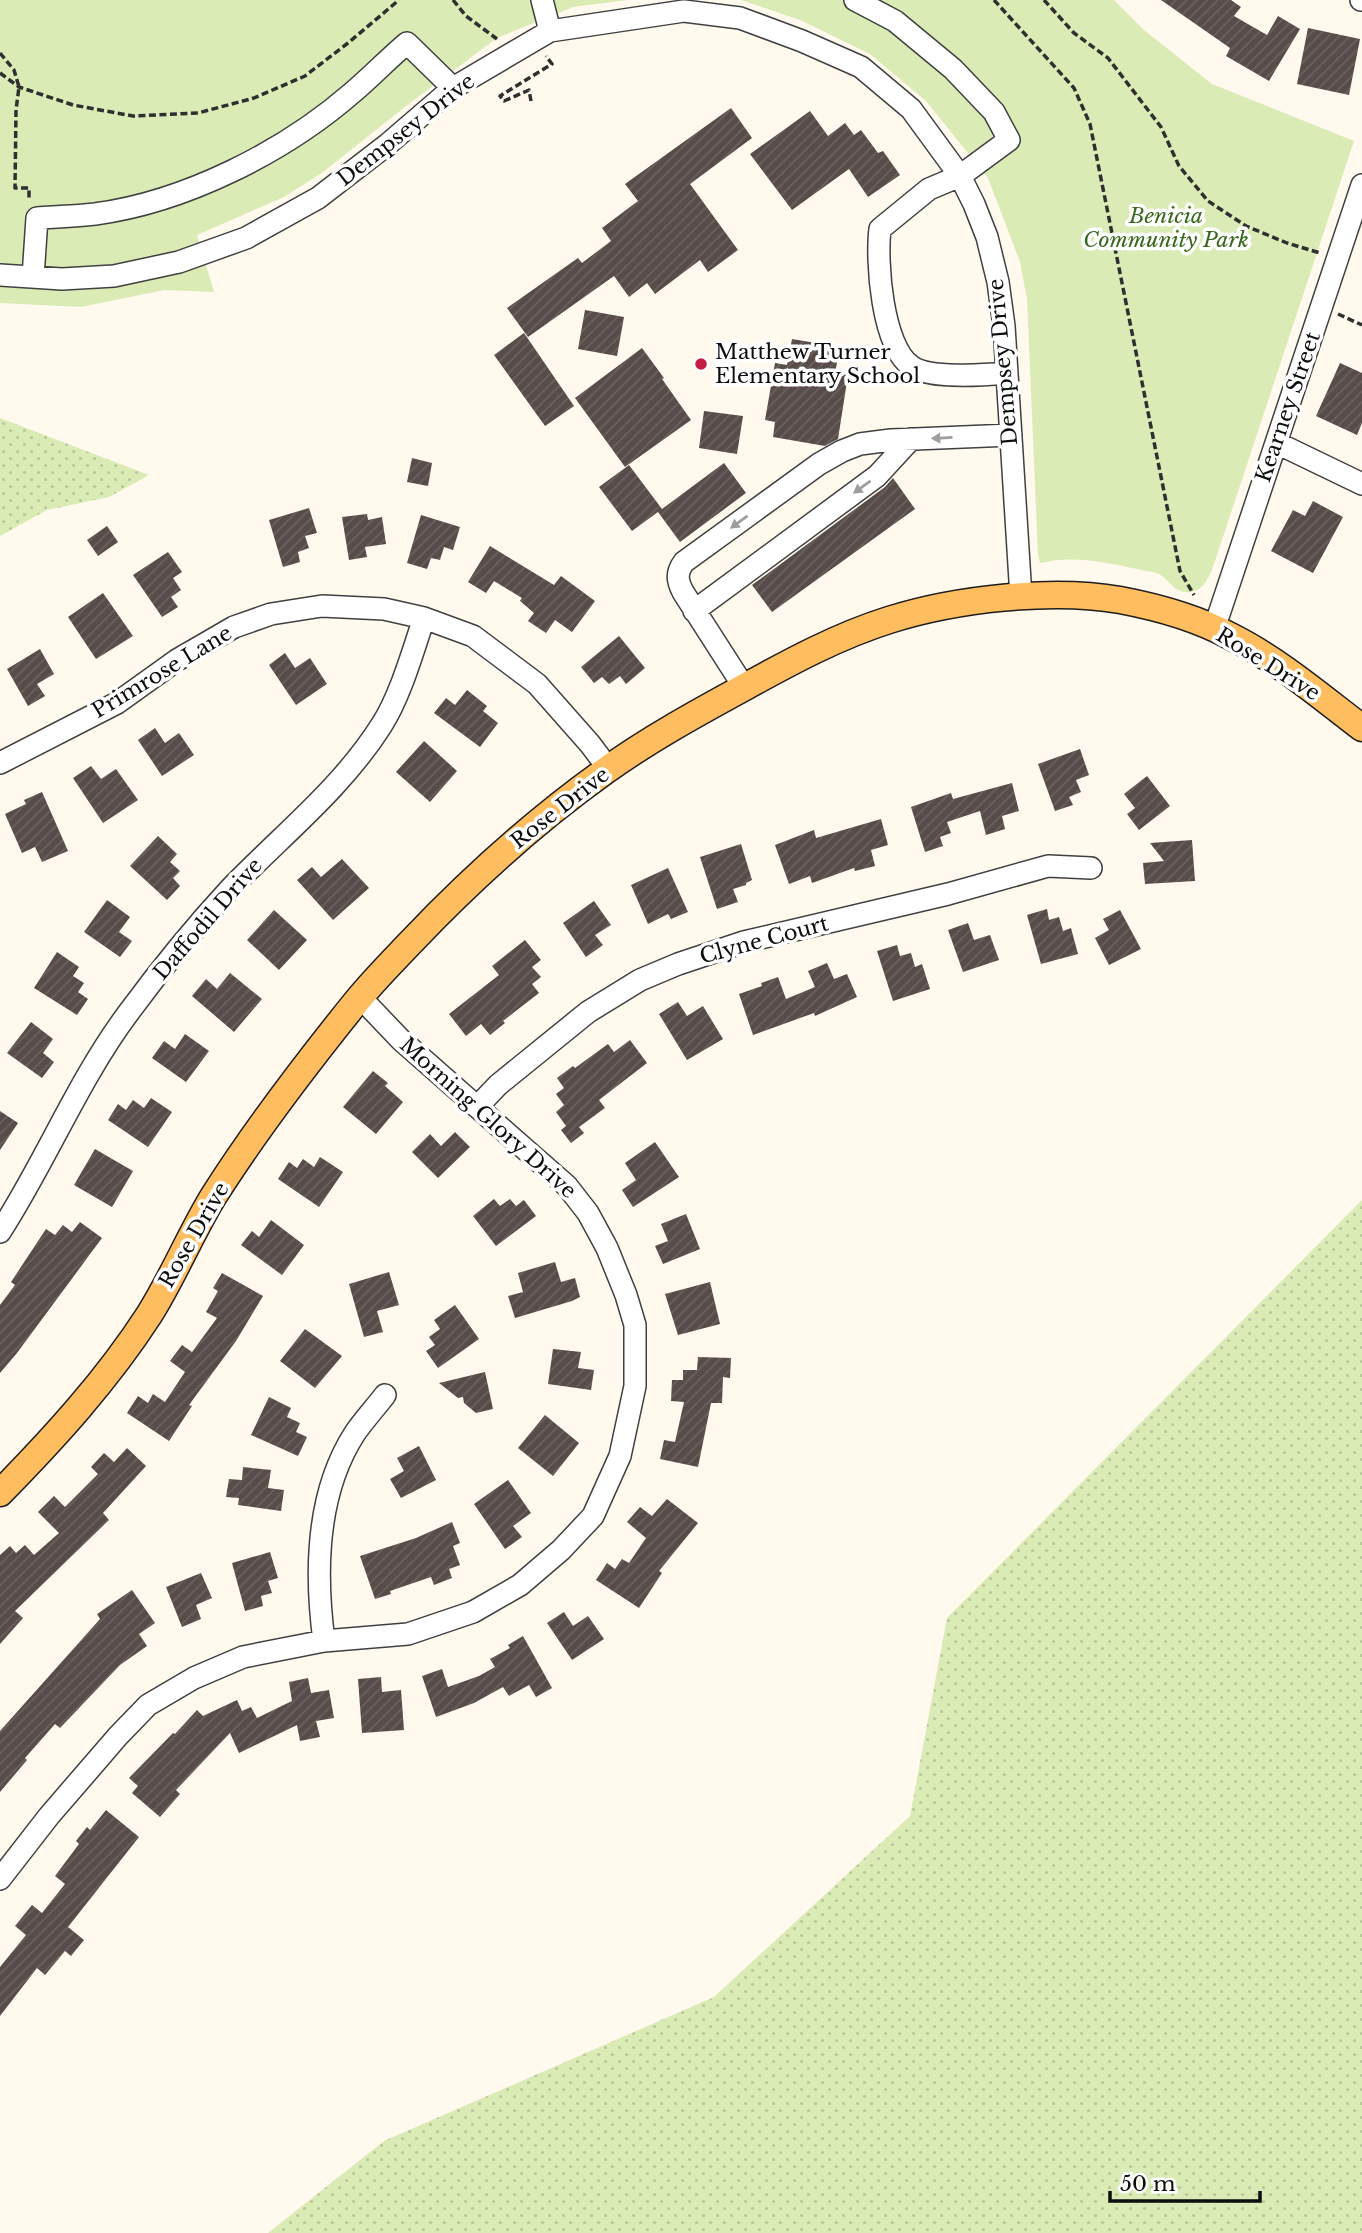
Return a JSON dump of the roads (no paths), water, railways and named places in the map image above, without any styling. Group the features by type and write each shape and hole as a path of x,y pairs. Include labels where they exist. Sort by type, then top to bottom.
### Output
{"main road":[{"name":"Rose Drive","path":"0,1493 83,1404 124,1350 149,1314 211,1200 301,1072 360,997 432,920 486,868 549,814 608,768 704,709 797,658 892,619 941,607 1021,597 1067,596 1117,600 1169,612 1231,636 1288,672 1362,729"}],"street":[{"path":"542,0 550,32"},
{"path":"855,0 895,21 953,69 994,112 1009,140 960,176 929,189 880,229 879,275 893,342 912,368 966,376 1006,373"},
{"name":"Dempsey Drive","path":"0,275 62,279 114,276 179,262 246,238 318,198 388,144 453,88 550,32 684,11 740,18 861,67 911,109 960,176 987,237 998,282 1004,326 1021,597"},
{"path":"33,277 37,218 97,214 173,195 216,180 244,166 312,123 351,94 407,43 453,88"},
{"name":"Kearney Street","path":"1214,629 1362,185"},
{"path":"744,687 678,582 678,570 684,562 819,464 860,444 891,440 1011,435"},
{"path":"694,611 877,476 911,439"},
{"path":"1277,443 1362,484"},
{"name":"Primrose Lane","path":"0,763 117,703 177,660 234,628 271,614 322,606 384,609 424,618 473,636 537,684 608,768"},
{"name":"Daffodil Drive","path":"0,1232 23,1197 90,1072 127,1013 229,890 330,791 358,760 377,733 401,681 424,618"},
{"name":"Clyne Court","path":"478,1106 498,1085 588,1012 640,980 678,964 744,942 948,894 1048,866 1091,868"},
{"name":"Morning Glory Drive","path":"0,1879 58,1806 148,1705 194,1678 243,1657 324,1641 408,1634 473,1612 520,1585 561,1550 593,1516 620,1456 635,1386 635,1325 626,1294 607,1248 567,1186 401,1040 360,997"},
{"path":"324,1641 319,1599 323,1516 335,1474 354,1434 384,1395"}],"place":[{"name":"Matthew Turner Elementary School","path":"701,364"}],"park label":[{"name":"Benicia Community Park","path":"1166,228"}]}
